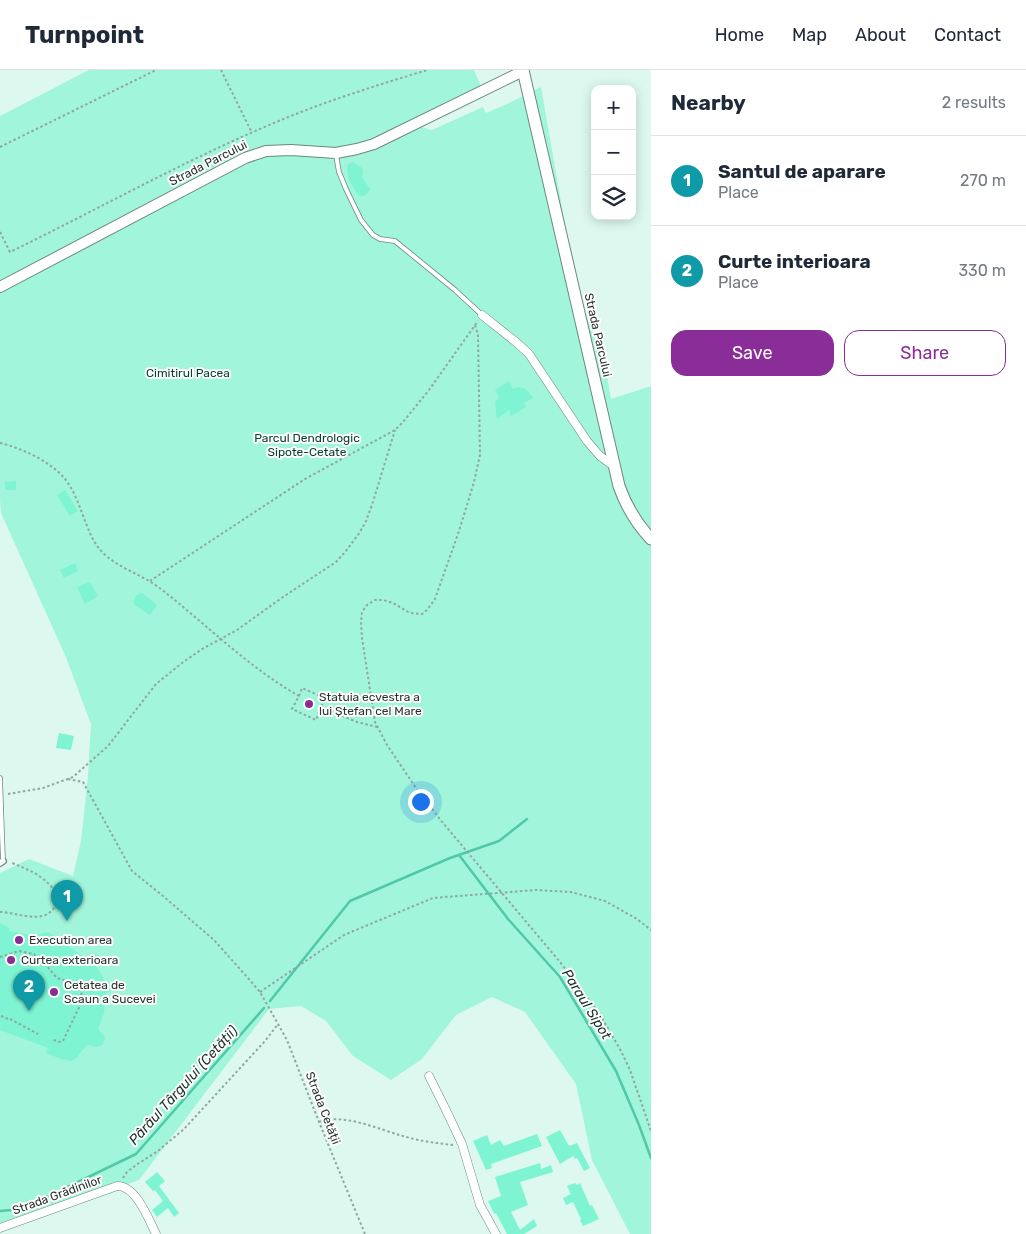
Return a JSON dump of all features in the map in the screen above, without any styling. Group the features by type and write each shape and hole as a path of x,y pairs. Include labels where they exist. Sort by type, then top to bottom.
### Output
{"main road":[{"name":"Strada Parcului","path":"523,70 619,486 634,518 651,538"}],"street":[{"name":"Strada Parcului","path":"0,288 245,158 266,151 291,150 336,153 374,144 523,70"},
{"path":"482,316 529,354 587,441 600,456 615,466"},
{"path":"429,1076 462,1144 480,1204 496,1234"},
{"name":"Strada Grădinilor","path":"0,1228 121,1186 129,1190 145,1210 156,1234"}],"lane":[{"path":"336,153 339,172 346,190 361,220 373,235 380,239 395,241 455,290 482,316"},
{"path":"0,778 2,862"}],"path":[{"path":"0,147 156,70"},
{"path":"221,70 252,133"},
{"path":"0,232 10,252 188,162 252,133 350,94 427,70"},
{"path":"149,582 305,479 395,430 430,390 482,316"},
{"path":"475,325 478,335 480,455 459,531 435,599 422,614 410,613 393,603 383,600 375,600 367,605 362,612 362,638 375,722 387,745 423,797 560,962 598,1013 630,1070 651,1130"},
{"path":"0,796 36,790 73,777 108,746 156,684 188,658 238,630 283,596 336,562 346,552 360,532 369,513 395,430"},
{"path":"0,443 19,449 51,466 65,480 74,495 95,544 104,554 159,587 233,650 278,684 299,696"},
{"path":"302,688 325,698 321,708 316,720 292,709 302,688"},
{"path":"321,708 356,722 377,727"},
{"name":"Strada Cetății","path":"68,778 83,782 132,871 214,940 260,992 287,1040 365,1234"},
{"path":"0,912 37,917 48,914 55,907 58,896 44,878 10,862 2,862"},
{"path":"260,992 344,935 433,898 536,890 571,892 605,901 637,919 651,930"},
{"path":"0,957 19,951 34,954 37,960 46,965 57,978 76,984 81,989 82,1001 64,1041 58,1042 52,1039"},
{"path":"1,1016 38,1034"},
{"path":"121,1186 127,1172 136,1164 158,1151 184,1129 265,1041 278,1024"},
{"path":"319,1122 336,1118 420,1140 462,1144"}],"green space":[{"name":"Parcul Dendrologic Sipote-Cetate","path":"89,70 474,70 483,91 414,125 432,130 483,107 486,113 541,87 576,288 605,365 611,399 651,386 651,1234 630,1234 592,1160 576,1084 525,1012 492,997 456,1015 422,1059 391,1080 353,1056 326,1021 301,1006 269,1009 139,1180 0,1228 0,873 29,859 73,876 81,841 91,724 65,655 1,513 0,116"}],"building":[{"path":"353,162 362,168 362,177 370,189 364,196 360,196 356,192 349,180 348,164"},
{"path":"509,381 513,389 523,388 533,398 524,403 526,407 511,416 509,410 497,419 495,402 499,397 495,390"},
{"path":"16,481 16,490 5,490 5,482"},
{"path":"65,490 78,511 70,516 57,495"},
{"path":"75,563 78,571 64,578 60,570"},
{"path":"90,582 98,596 85,604 77,587"},
{"path":"142,593 157,605 150,615 133,602 136,595"},
{"path":"59,733 74,736 71,750 56,748"},
{"name":"Cetatea de Scaun a Sucevei","path":"0,923 8,927 10,931 35,936 45,932 51,933 59,942 85,958 91,954 96,954 99,957 96,966 110,989 106,993 104,1013 98,1029 105,1039 102,1045 97,1047 87,1045 72,1061 46,1053 48,1048 0,1030"},
{"path":"560,1130 569,1146 577,1143 590,1168 584,1171 577,1158 575,1159 573,1156 560,1164 546,1137"},
{"path":"537,1134 542,1146 491,1164 492,1168 486,1170 473,1141 487,1135 491,1145 500,1140 504,1146"},
{"path":"540,1163 541,1169 551,1165 553,1172 520,1182 528,1205 511,1212 520,1230 534,1219 537,1226 524,1234 507,1234 488,1201 501,1196 495,1177"},
{"path":"157,1172 165,1181 159,1186 179,1213 174,1217 168,1208 157,1217 152,1210 163,1201 155,1190 153,1191 145,1182"},
{"path":"575,1183 577,1185 580,1183 590,1206 592,1205 599,1219 583,1226 573,1202 566,1205 563,1198 571,1194 567,1186"}],"waterway":[{"name":"Pârâul Târgului (Cetății)","path":"270,1001 350,901 450,858 499,841 527,819"},
{"name":"Paraul Sipot","path":"459,855 508,919 560,977 616,1071 651,1158"},
{"name":"Pârâul Târgului (Cetății)","path":"0,1211 22,1209 136,1154 264,1008"}],"place":[{"name":"Statuia ecvestra a lui Ștefan cel Mare","path":"309,704"},
{"name":"Santul de aparare","path":"67,921"},
{"name":"Execution area","path":"19,940"},
{"name":"Curtea exterioara","path":"11,960"},
{"name":"Cetatea de Scaun a Sucevei","path":"54,992"},
{"name":"Curte interioara","path":"29,1011"}],"park label":[{"name":"Cimitirul Pacea","path":"188,373"}]}
